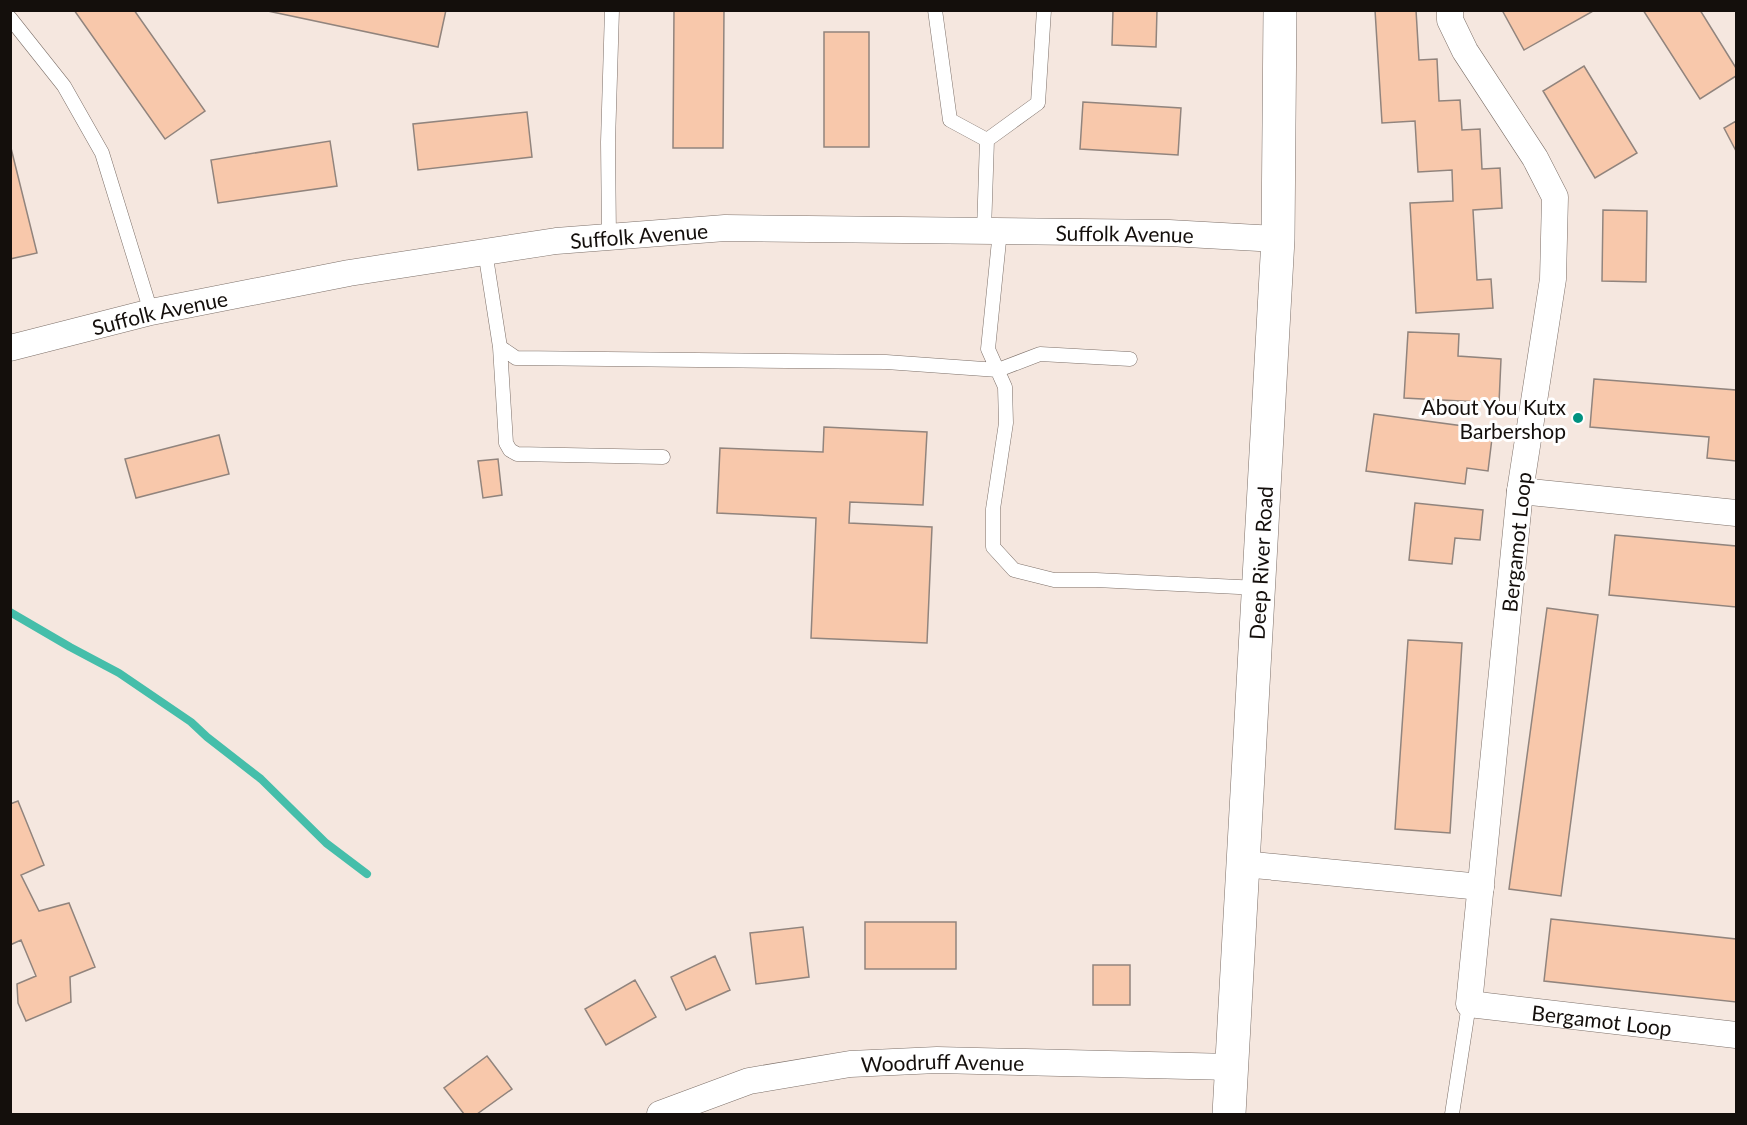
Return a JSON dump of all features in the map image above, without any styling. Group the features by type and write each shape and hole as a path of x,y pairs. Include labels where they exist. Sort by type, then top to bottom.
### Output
{"street":[{"name":"Deep River Road","path":"1229,1114 1278,239 1280,10"},
{"name":"Bergamot Loop","path":"1450,10 1450,20 1465,51 1535,158 1555,197 1553,279 1520,491 1469,1004 1737,1035"},
{"name":"Suffolk Avenue","path":"10,348 151,312 349,273 556,241 725,228 1169,233 1278,239"},
{"path":"1520,491 1737,513"},
{"path":"1243,864 1481,887"},
{"name":"Woodruff Avenue","path":"660,1114 749,1080 850,1064 937,1060 1232,1067"}],"lane":[{"path":"609,237 608,142 612,10"},
{"path":"935,10 950,120 987,140"},
{"path":"987,140 1038,103 1044,10"},
{"path":"10,18 64,86 102,153 151,312"},
{"path":"987,140 992,231 988,349 1005,387 1006,423 993,509 993,547 1014,570 1054,580 1259,588"},
{"path":"485,251 500,347 506,443 510,450 517,454 663,457"},
{"path":"500,347 516,358 886,362 998,370 1041,354 1130,359"},
{"name":"Bergamot Loop","path":"1452,1114 1469,1004"}],"building":[{"path":"74,10 134,10 205,111 165,139"},
{"path":"263,10 446,10 438,47"},
{"path":"674,10 724,10 723,148 673,148"},
{"path":"1113,10 1157,10 1156,47 1112,45"},
{"path":"1375,10 1416,10 1419,60 1437,59 1439,101 1460,100 1462,130 1480,129 1482,169 1500,168 1502,208 1473,210 1477,280 1491,279 1493,308 1416,313 1410,203 1453,201 1452,170 1418,172 1415,121 1382,123"},
{"path":"1502,10 1595,10 1524,50"},
{"path":"1643,10 1700,10 1736,68 1736,76 1700,99"},
{"path":"824,32 869,32 869,147 824,147"},
{"path":"1584,66 1637,153 1595,178 1543,91"},
{"path":"1083,102 1181,108 1178,155 1080,149"},
{"path":"527,112 532,157 418,170 413,124"},
{"path":"1736,121 1736,151 1724,128"},
{"path":"330,141 337,186 218,203 211,160"},
{"path":"10,144 37,253 10,259"},
{"path":"1603,210 1647,211 1646,282 1602,281"},
{"path":"1408,332 1459,334 1458,356 1501,359 1499,403 1404,398"},
{"path":"1594,379 1736,390 1736,461 1707,458 1709,437 1590,427"},
{"path":"1374,414 1493,430 1488,471 1467,468 1465,484 1366,471"},
{"path":"824,427 927,432 923,505 850,502 849,523 932,527 927,643 811,638 816,518 717,513 720,448 823,452"},
{"path":"219,435 229,474 136,498 125,459"},
{"path":"498,459 502,495 483,498 478,461"},
{"path":"1415,503 1483,510 1480,540 1455,538 1452,564 1409,560"},
{"path":"1615,535 1736,546 1736,607 1609,595"},
{"path":"1547,608 1598,615 1561,896 1509,889"},
{"path":"1408,640 1462,643 1450,833 1395,829"},
{"path":"18,801 44,865 21,875 39,911 69,903 95,967 70,977 71,1002 26,1021 18,1003 17,984 36,976 21,940 10,945 10,804"},
{"path":"1551,919 1736,939 1736,1002 1544,981"},
{"path":"865,922 956,922 956,969 865,969"},
{"path":"803,927 809,977 756,984 750,933"},
{"path":"715,956 730,990 686,1010 671,977"},
{"path":"1093,965 1130,965 1130,1005 1093,1005"},
{"path":"635,980 656,1017 606,1045 585,1009"},
{"path":"487,1056 512,1089 477,1114 464,1114 444,1088"}],"waterway":[{"path":"10,612 119,673 191,722 261,779 326,843 367,874"}],"place":[{"name":"About You Kutx Barbershop","path":"1578,418"}]}
